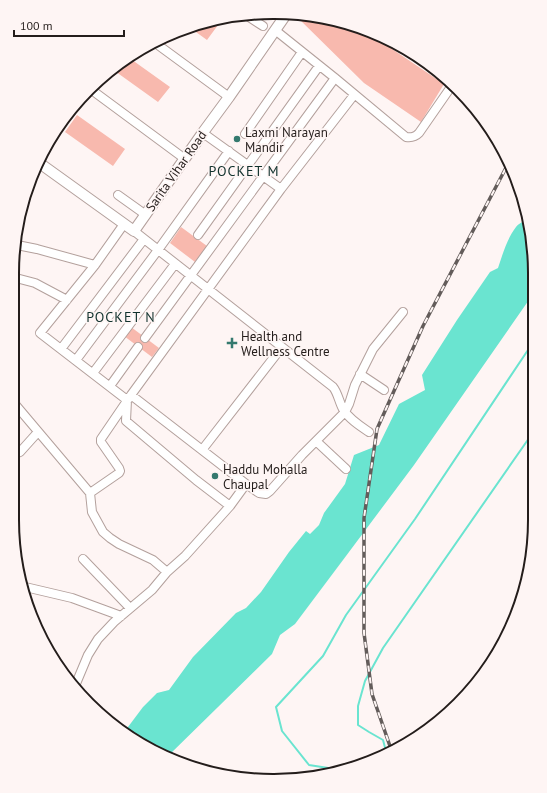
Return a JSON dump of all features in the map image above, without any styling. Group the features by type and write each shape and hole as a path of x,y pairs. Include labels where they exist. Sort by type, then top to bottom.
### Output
{"street":[{"path":"254,20 263,26"},
{"name":"Sarita Vihar Road","path":"134,231 282,20"},
{"path":"275,30 406,137 416,137 449,90"},
{"path":"159,46 229,97"},
{"path":"245,134 302,52"},
{"path":"198,235 319,66"},
{"path":"145,338 334,78"},
{"path":"96,92 185,159"},
{"path":"90,493 119,472 119,468 100,441 102,437 129,397 280,189 354,95"},
{"path":"203,133 280,189"},
{"path":"76,360 229,151"},
{"path":"43,166 134,231 334,388 345,412 350,418 369,432"},
{"path":"118,195 146,215"},
{"path":"124,224 95,265 40,334 261,494 268,493 302,455 345,412 355,385 373,349 403,312"},
{"path":"61,349 144,239"},
{"path":"21,246 95,265"},
{"path":"93,373 175,264"},
{"path":"19,279 35,283 67,300"},
{"path":"110,386 138,347"},
{"path":"202,450 282,347"},
{"path":"360,374 384,390"},
{"path":"129,397 126,421 196,480 230,506"},
{"path":"19,409 90,493 92,512 103,532 119,544 148,557 167,572"},
{"path":"19,453 38,432"},
{"path":"316,441 346,469"},
{"path":"77,681 88,655 98,639 121,616 152,590 167,572 185,556 230,506 246,484"},
{"path":"83,559 130,608"},
{"path":"29,588 72,598 121,616"}],"shaded area":[{"path":"301,21 323,24 371,38 387,46 444,85 421,122 364,83"},
{"path":"218,26 207,40 196,32"},
{"path":"134,61 170,87 158,102 118,73"},
{"path":"77,115 125,149 113,166 65,132"},
{"path":"522,222 526,240 528,301 414,465 295,624 280,635 272,654 171,753 146,740 128,728 143,707 157,693 169,690 193,657 236,613 246,608 261,592 289,552 306,531 310,534 319,525 324,513 345,484 354,455 379,445 399,404 425,390 422,375 490,272 498,268 510,236 518,225"},
{"path":"181,227 207,246 195,262 170,243"},
{"path":"131,327 159,348 152,357 124,336"}],"waterway":[{"path":"327,768 309,765 282,731 276,707 323,656 346,615 415,519 528,350"},
{"path":"385,748 383,740 358,725 358,706 365,681 383,648 528,440"}],"railway":[{"path":"390,746 372,694 364,633 364,518 377,429 423,326 506,169"}],"place":[{"name":"Laxmi Narayan Mandir","path":"237,139"},
{"name":"Health and Wellness Centre","path":"232,343"},
{"name":"Haddu Mohalla Chaupal","path":"215,476"}],"district":[{"name":"POCKET M","path":"244,171"},
{"name":"POCKET N","path":"121,317"}]}
